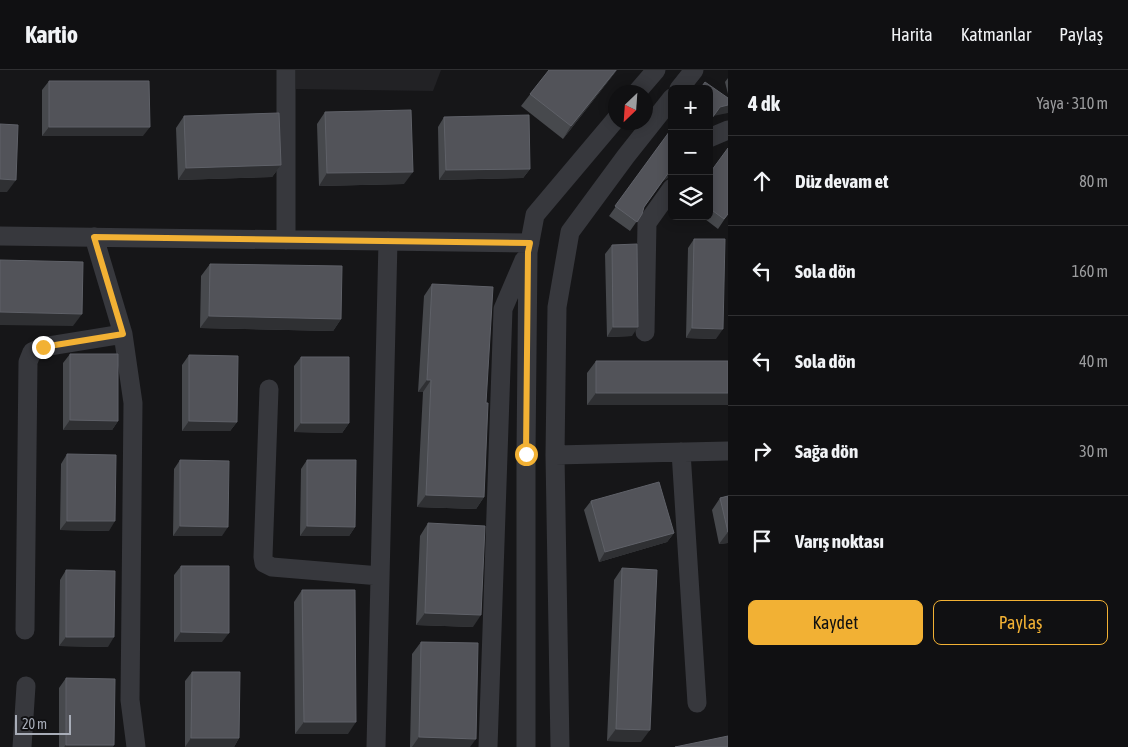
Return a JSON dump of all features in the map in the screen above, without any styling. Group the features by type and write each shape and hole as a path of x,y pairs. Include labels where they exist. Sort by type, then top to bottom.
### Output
{"street":[{"path":"286,70 286,240"},
{"path":"643,85 656,70"},
{"path":"682,85 694,70"},
{"path":"560,747 555,455 557,307 570,232 668,103"},
{"path":"526,747 526,444 529,248 536,215 608,129"},
{"path":"713,136 728,130"},
{"path":"645,332 647,223 668,194"},
{"path":"0,236 388,241 529,248"},
{"path":"94,237 123,334 133,403 130,700 136,747"},
{"path":"376,747 388,241"},
{"path":"488,747 503,309 529,248"},
{"path":"25,630 28,362 32,352 43,347 123,334"},
{"path":"269,389 264,563 272,567 380,576"},
{"path":"555,455 728,451"},
{"path":"680,452 697,703"},
{"path":"22,747 26,686"}],"shaded area":[{"path":"296,70 441,70 433,91 296,89"}],"building":[{"path":"549,70 616,70 571,126 530,94"},
{"path":"49,81 149,81 150,127 49,127"},
{"path":"713,88 728,98 728,105 720,107 713,117"},
{"path":"411,110 413,172 327,173 325,112"},
{"path":"279,113 281,165 186,168 184,116"},
{"path":"529,115 530,169 446,170 444,117"},
{"path":"0,124 18,125 16,180 0,179"},
{"path":"668,133 668,173 644,207 637,222 615,206"},
{"path":"728,148 728,214 724,219 713,211 713,169"},
{"path":"694,239 725,239 723,329 692,328"},
{"path":"637,244 638,327 613,327 612,245"},
{"path":"0,260 83,262 82,314 0,312"},
{"path":"210,264 342,266 341,319 209,316"},
{"path":"432,284 493,287 486,403 488,403 484,497 426,495 431,380 427,380"},
{"path":"70,354 118,354 118,421 70,420"},
{"path":"189,355 238,356 237,422 189,421"},
{"path":"301,357 349,357 349,423 301,423"},
{"path":"596,361 728,361 728,393 596,393"},
{"path":"67,454 116,455 115,521 67,521"},
{"path":"180,460 229,461 228,527 180,526"},
{"path":"307,460 356,460 355,527 307,526"},
{"path":"659,482 674,533 605,552 591,501"},
{"path":"728,496 728,532 720,498"},
{"path":"428,523 485,526 481,615 425,613"},
{"path":"181,566 229,566 229,633 181,632"},
{"path":"622,568 657,570 650,730 616,729"},
{"path":"66,570 115,571 114,637 66,637"},
{"path":"302,590 355,590 356,722 304,722"},
{"path":"421,642 478,643 476,739 419,737"},
{"path":"192,672 240,672 239,738 191,738"},
{"path":"66,678 115,679 114,745 66,745"},
{"path":"728,736 728,747 675,747"}],"route":[{"path":"43,347 123,334 94,237 530,243 528,252 526,329 526,454"}]}
